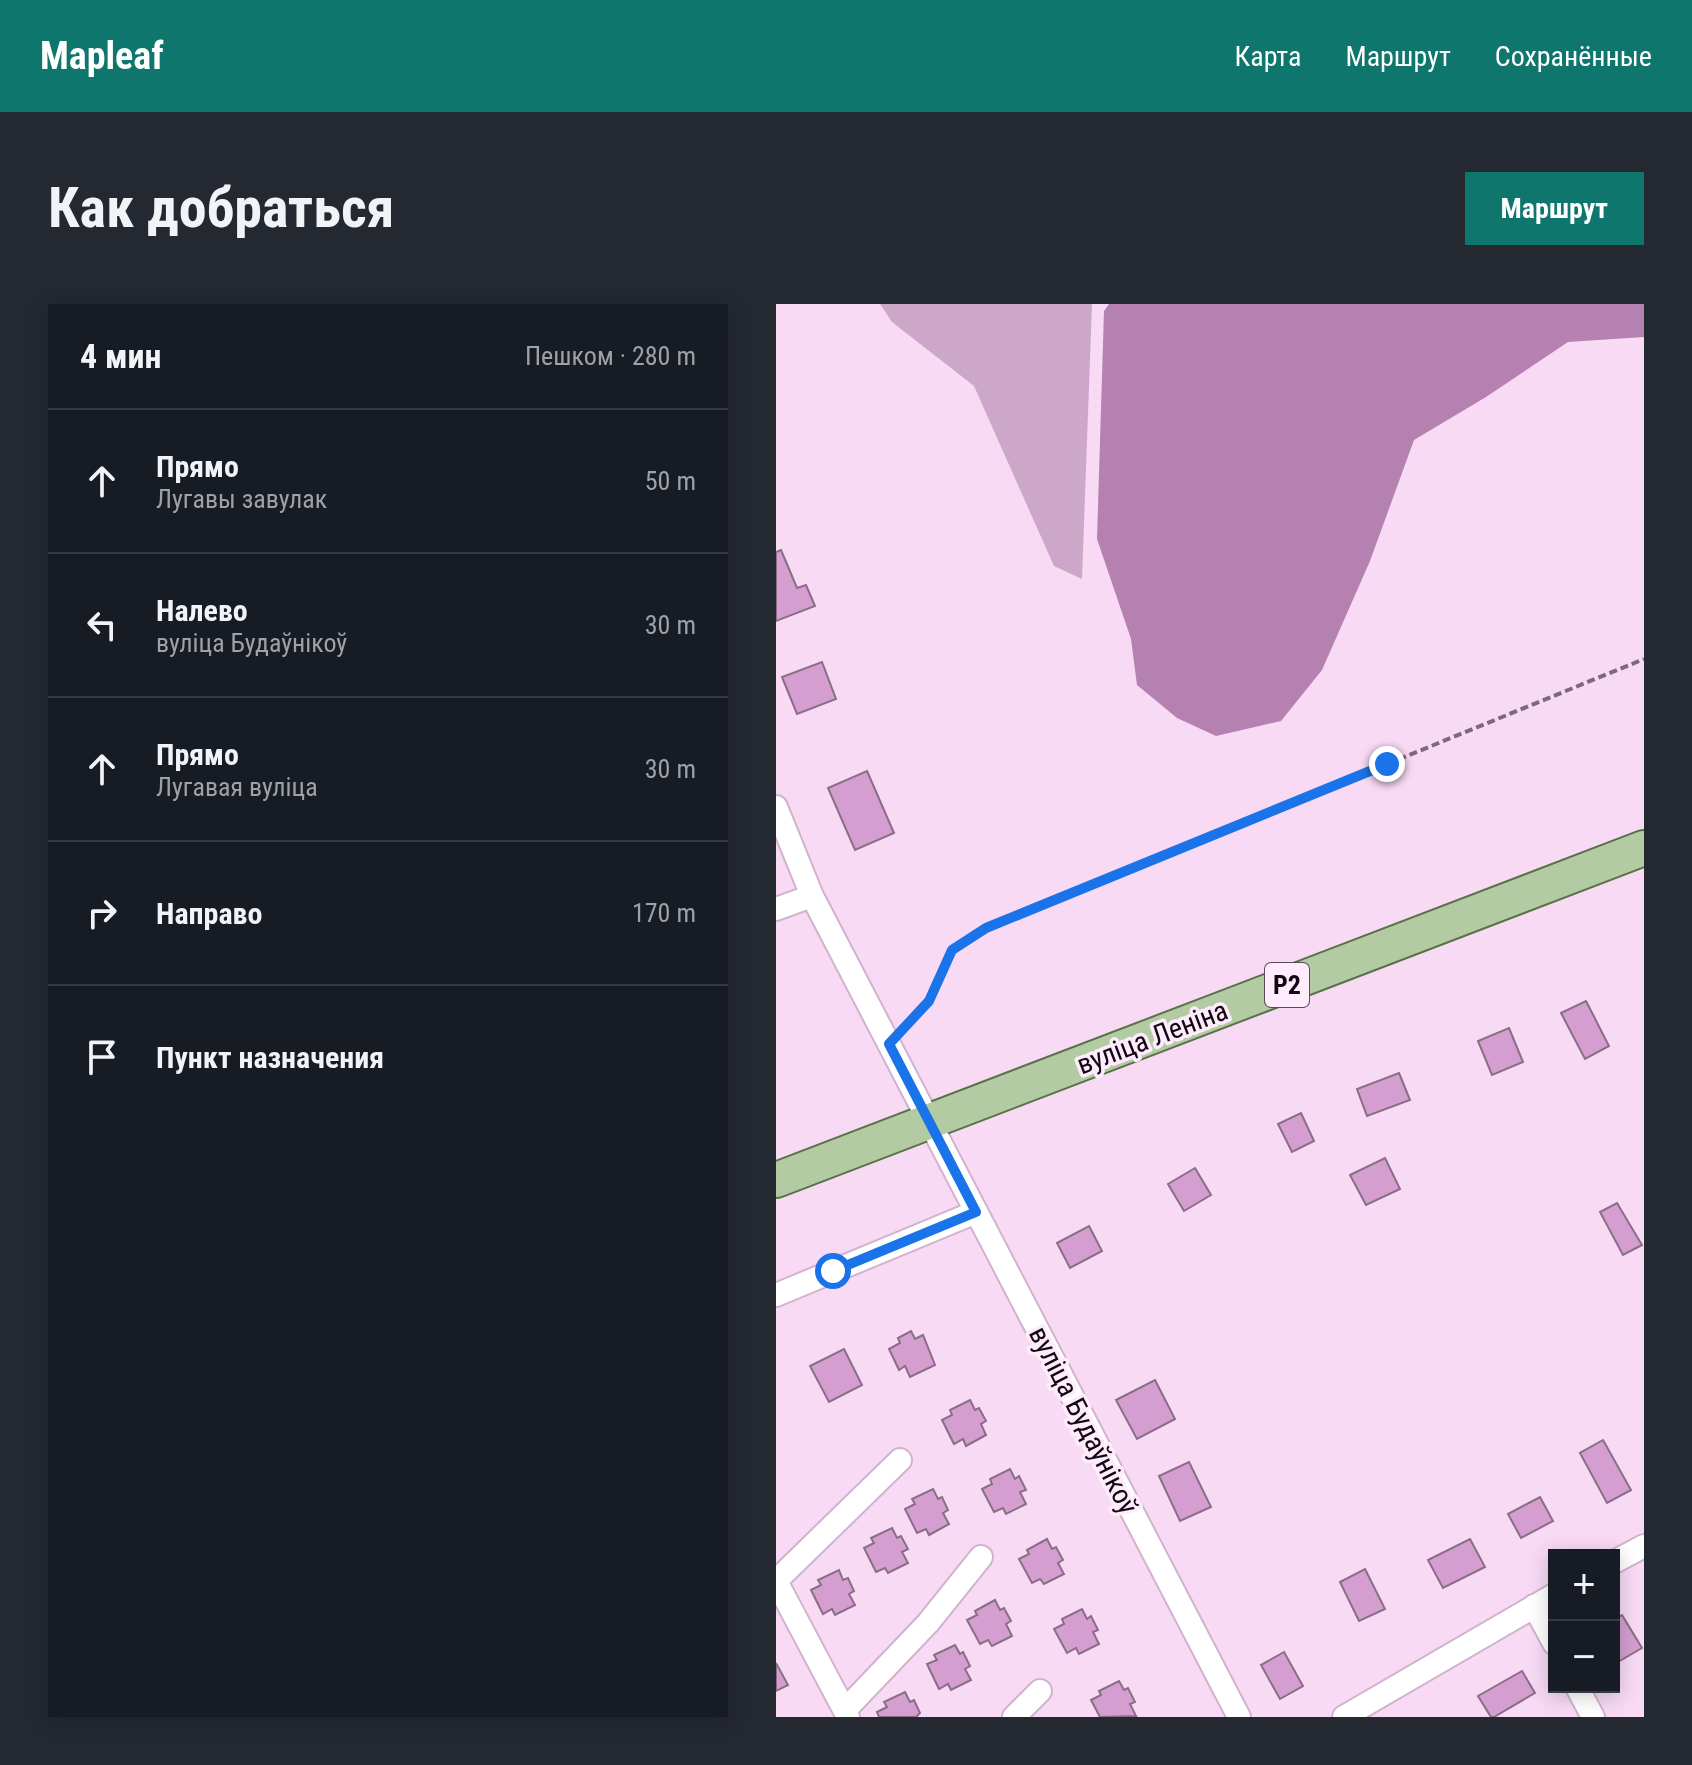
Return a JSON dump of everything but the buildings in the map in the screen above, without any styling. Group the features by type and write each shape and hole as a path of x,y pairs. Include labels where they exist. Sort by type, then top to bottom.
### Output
{"main road":[{"name":"вуліца Леніна","path":"929,1122 1644,848"},
{"name":"Р2","path":"776,1180 929,1122"}],"street":[{"name":"вуліца Будаўнікоў","path":"776,807 812,896 1239,1717"},
{"path":"776,909 812,896"},
{"path":"776,1295 976,1212"},
{"path":"900,1460 776,1581 846,1714 928,1623 981,1557"},
{"path":"1620,1559 1644,1546"},
{"path":"1344,1717 1544,1601 1549,1621"},
{"path":"1014,1717 1040,1691"},
{"path":"1580,1693 1593,1717"}],"path":[{"path":"889,1044 929,1001 952,950 986,928 1644,659"}],"shaded area":[{"path":"880,304 1092,304 1082,579 1054,566 974,386 892,322"},
{"path":"1109,304 1644,304 1644,337 1568,342 1414,440 1370,561 1322,670 1281,721 1216,736 1177,718 1137,685 1131,639 1097,539 1104,311"}],"route":[{"path":"833,1271 976,1212 889,1044 929,1001 952,950 986,928 1387,764"}]}
